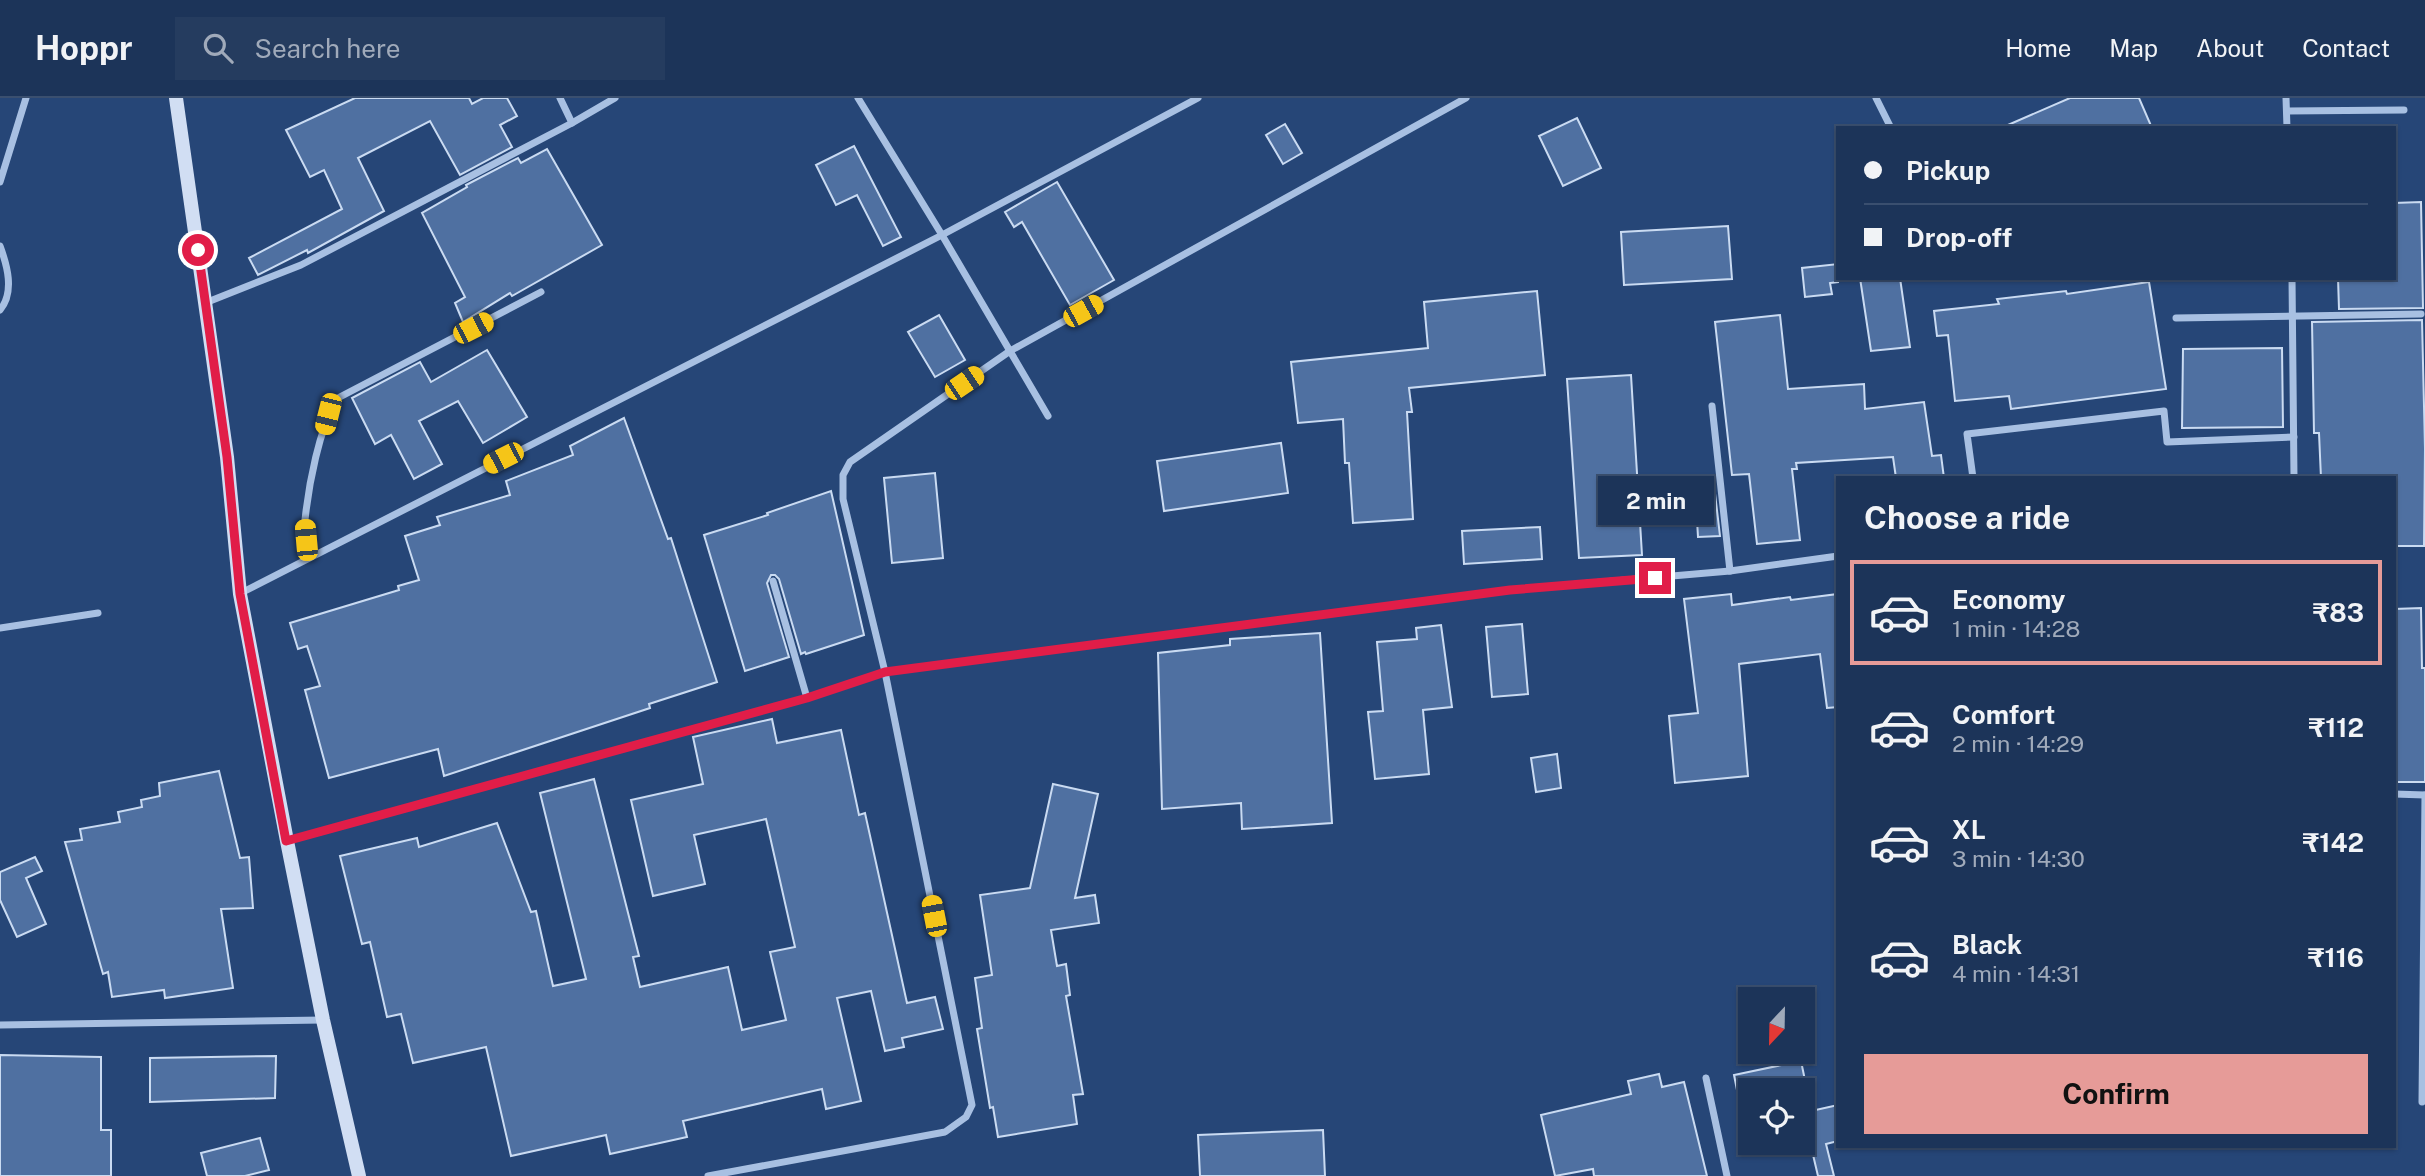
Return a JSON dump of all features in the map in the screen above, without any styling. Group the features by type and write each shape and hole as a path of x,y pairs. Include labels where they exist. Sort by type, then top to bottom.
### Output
{"street":[{"path":"0,183 26,98"},
{"path":"176,98 227,457 240,594 286,841 359,1176"},
{"path":"560,98 572,123"},
{"path":"205,303 301,265 615,98"},
{"path":"858,98 1048,416"},
{"path":"240,594 942,235 1198,98"},
{"path":"708,1176 945,1132 966,1117 971,1105 885,672 842,499 843,475 849,462 1010,351 1466,98"},
{"path":"1876,98 1890,126"},
{"path":"2286,98 2287,126"},
{"path":"2287,111 2404,110"},
{"path":"0,246 10,272 4,305 0,310"},
{"path":"2292,280 2294,476"},
{"path":"308,558 305,522 312,479 328,414 336,399 541,292"},
{"path":"2176,318 2421,314"},
{"path":"1712,406 1730,571"},
{"path":"1972,476 1967,434 2164,411 2167,442 2294,437"},
{"path":"286,841 807,698 885,672 1510,590 1730,571 1836,556"},
{"path":"773,581 807,698"},
{"path":"0,628 98,613"},
{"path":"2396,794 2425,795 2422,1102"},
{"path":"0,1025 323,1020"},
{"path":"1706,1078 1727,1176"}],"building":[{"path":"355,98 469,98 472,104 483,98 507,98 517,116 500,125 512,147 460,175 430,121 358,158 384,211 308,253 307,250 258,275 249,258 342,209 324,170 310,177 286,130"},
{"path":"2070,98 2139,98 2151,126 2006,126"},
{"path":"1577,118 1601,168 1563,186 1539,136"},
{"path":"1285,124 1302,153 1283,164 1266,135"},
{"path":"854,146 901,237 883,246 857,195 836,205 816,165"},
{"path":"547,149 602,245 512,296 510,293 463,322 455,303 465,297 422,213 467,187 466,185 518,158 521,163"},
{"path":"1057,182 1114,280 1070,305 1022,222 1014,227 1005,212"},
{"path":"2421,202 2423,308 2339,309 2338,280 2396,280 2396,203"},
{"path":"1728,226 1732,279 1624,285 1621,232"},
{"path":"1836,264 1838,282 1830,283 1832,294 1805,297 1802,268"},
{"path":"1860,280 1900,280 1910,347 1871,351"},
{"path":"2149,282 2166,389 2011,409 2009,396 1955,401 1948,335 1937,336 1934,311 1999,304 1997,299 2066,291 2067,294"},
{"path":"1537,291 1545,375 1409,388 1412,412 1407,412 1413,519 1353,523 1349,463 1345,463 1343,419 1298,423 1291,362 1428,348 1424,302"},
{"path":"939,315 965,360 935,377 908,332"},
{"path":"1780,315 1788,389 1864,384 1865,409 1924,402 1932,456 1941,455 1944,476 1896,476 1893,457 1796,463 1797,469 1792,469 1800,540 1757,544 1749,474 1732,475 1715,322"},
{"path":"2422,320 2424,546 2396,546 2396,476 2321,476 2319,433 2314,433 2312,322"},
{"path":"2282,348 2283,427 2182,428 2183,349"},
{"path":"487,350 527,417 483,443 458,401 419,421 442,464 414,479 391,435 375,444 352,398 420,362 431,382"},
{"path":"1631,375 1642,555 1579,558 1567,379"},
{"path":"624,418 668,539 671,538 717,682 649,704 650,708 444,776 438,749 329,778 305,690 320,686 307,646 298,649 290,623 399,590 398,586 419,580 405,536 440,525 437,517 510,495 506,481 573,455 570,446"},
{"path":"1281,443 1288,493 1164,511 1157,461"},
{"path":"935,473 943,558 892,563 884,478"},
{"path":"1714,485 1720,536 1698,537 1695,486"},
{"path":"831,491 864,635 801,654 779,579 771,575 767,583 789,657 745,671 704,535"},
{"path":"1540,527 1542,559 1464,564 1462,531"},
{"path":"1731,594 1732,605 1836,594 1836,707 1827,708 1820,654 1739,664 1748,776 1675,783 1669,716 1698,713 1684,599"},
{"path":"2421,608 2422,668 2425,668 2425,782 2396,782 2396,609"},
{"path":"1522,624 1528,694 1492,697 1486,627"},
{"path":"1441,625 1452,707 1423,710 1429,774 1375,779 1368,712 1383,711 1377,642 1417,639 1416,628"},
{"path":"1320,633 1332,823 1242,829 1241,803 1162,809 1158,653 1230,645 1230,639"},
{"path":"772,719 777,743 841,730 859,815 865,813 907,1003 935,997 943,1029 902,1038 904,1047 885,1051 871,991 837,998 861,1101 826,1109 822,1089 683,1121 687,1137 610,1154 606,1135 511,1156 486,1047 413,1063 401,1014 387,1017 370,942 362,944 340,856 417,838 419,847 497,823 531,912 536,911 553,986 586,979 540,793 594,779 639,956 633,957 640,987 728,967 742,1030 786,1020 770,952 795,947 766,819 694,835 705,884 653,896 631,800 703,784 693,737"},
{"path":"1557,754 1561,788 1536,792 1531,758"},
{"path":"219,771 240,858 249,857 253,908 221,909 233,988 165,998 164,990 112,997 108,972 103,974 65,842 82,840 80,829 120,822 118,812 142,807 141,800 160,796 159,783"},
{"path":"1053,784 1098,794 1075,898 1095,895 1099,923 1051,930 1057,966 1066,964 1070,995 1066,996 1083,1094 1073,1095 1077,1124 998,1137 993,1107 990,1108 977,1029 982,1028 975,978 992,975 980,895 1030,888"},
{"path":"35,857 42,871 26,878 46,924 17,937 0,900 0,872"},
{"path":"0,1055 101,1057 101,1130 111,1130 111,1176 0,1176"},
{"path":"276,1056 275,1098 150,1102 150,1058"},
{"path":"1787,1064 1802,1064 1805,1078 1738,1078 1737,1090 1734,1075"},
{"path":"1659,1074 1662,1087 1684,1082 1707,1176 1594,1176 1593,1169 1555,1176 1541,1115 1631,1094 1628,1081"},
{"path":"1836,1105 1836,1142 1826,1144 1834,1176 1818,1176 1813,1155 1815,1110"},
{"path":"1323,1130 1325,1176 1200,1176 1198,1135"},
{"path":"260,1138 269,1170 245,1176 207,1176 201,1153"}],"route":[{"path":"198,250 227,457 240,594 286,841 807,698 885,672 1510,590 1655,578"}]}
